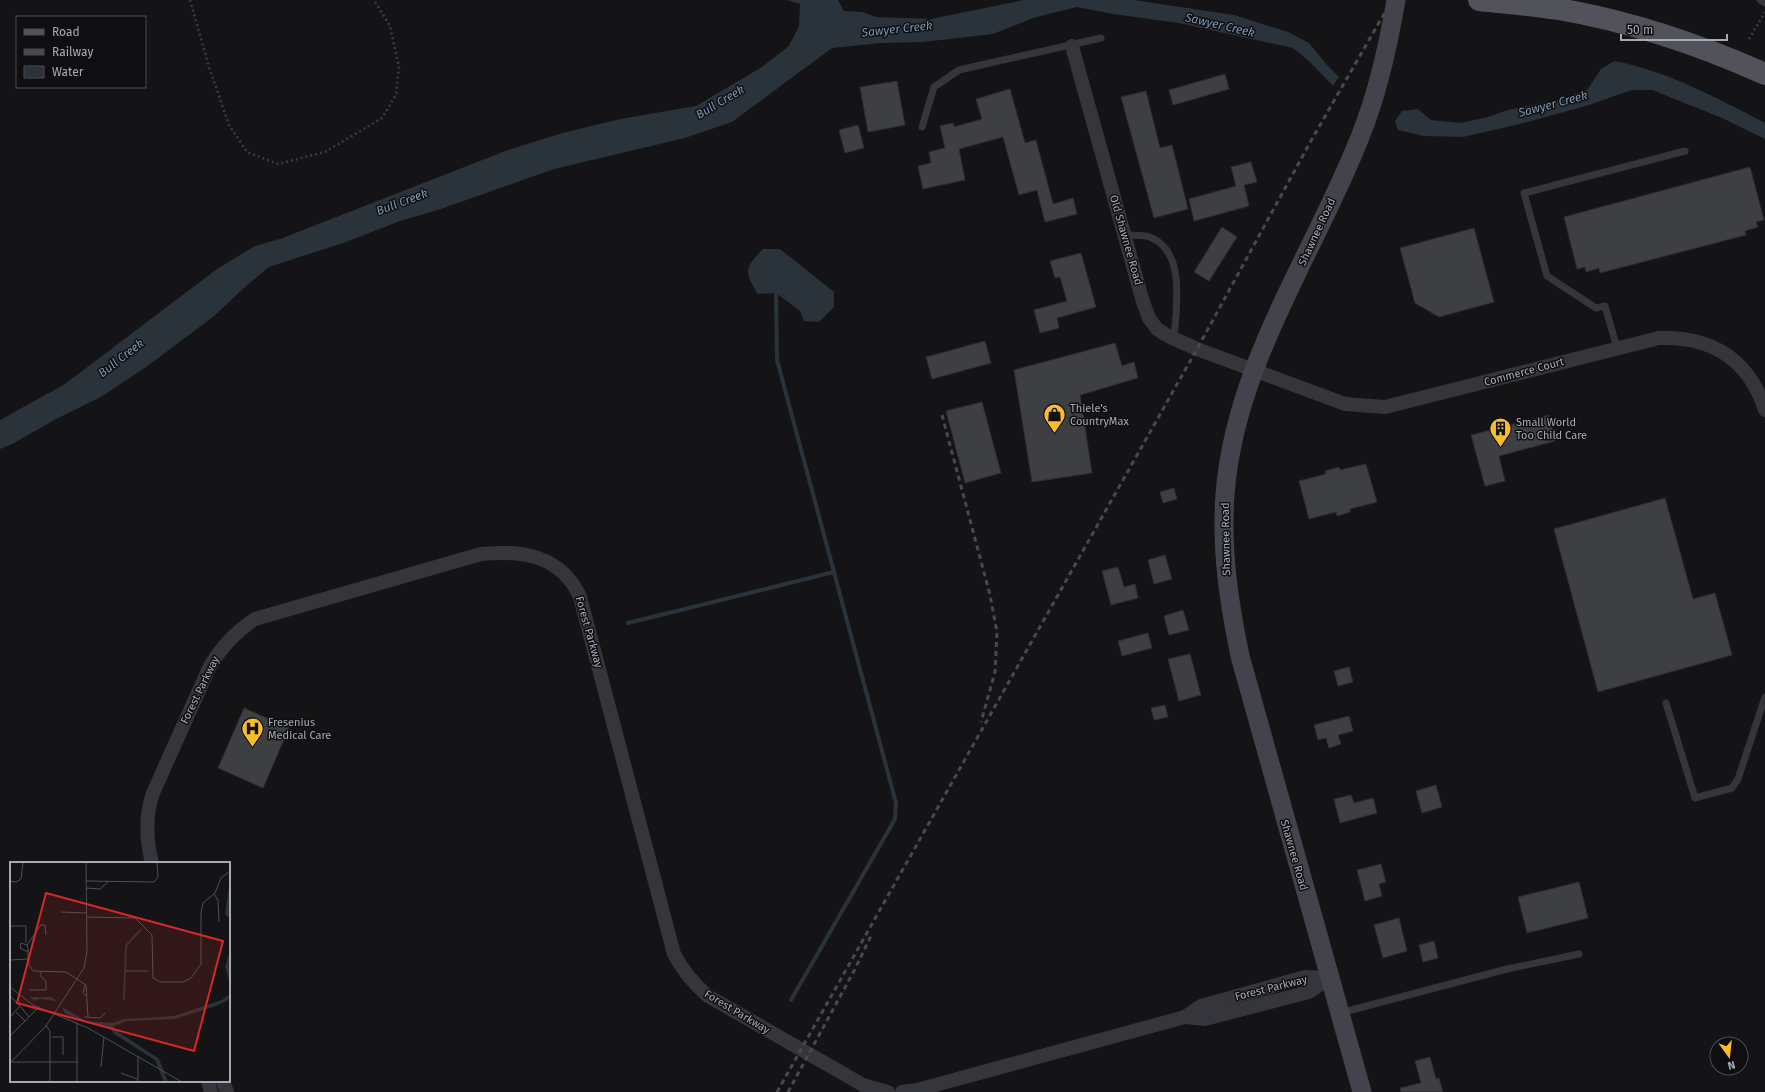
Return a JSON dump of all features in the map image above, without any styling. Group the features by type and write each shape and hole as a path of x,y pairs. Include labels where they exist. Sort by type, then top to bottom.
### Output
{"main road":[{"name":"Shawnee Road","path":"1362,1092 1242,664 1230,607 1225,568 1225,494 1241,412 1254,372 1360,137 1384,63 1396,0"},
{"path":"1479,0 1560,4 1706,50 1765,74"}],"street":[{"name":"Old Shawnee Road","path":"1072,46 1124,235 1149,318 1157,329 1174,339 1254,372"},
{"name":"Commerce Court","path":"1254,372 1345,404 1385,407 1617,348 1659,338 1674,337 1693,339 1710,345 1737,363 1750,378 1765,410"},
{"name":"Forest Parkway","path":"152,862 147,828 148,809 153,793 210,666 219,651 240,629 255,619 481,554 510,552 525,554 561,570 575,586 580,597 674,954 681,967 708,996 863,1085 888,1092"},
{"name":"Forest Parkway","path":"902,1092 918,1090 1184,1017 1205,1019 1309,992 1330,978"},
{"path":"208,1082 211,1092"},
{"path":"223,1082 227,1092"}],"lane":[{"path":"1760,0 1765,3"},
{"path":"922,128 934,87 959,70 1072,46 1101,38"},
{"path":"1617,348 1605,306 1596,308 1547,276 1524,193 1684,151"},
{"path":"1124,235 1150,237 1164,244 1172,259 1177,285 1174,339"},
{"path":"1666,703 1695,798 1732,788 1738,779 1765,698"},
{"path":"1340,1013 1507,969 1579,954"}],"path":[{"path":"190,0 209,67 229,125 247,152 278,164 325,152 382,118 396,95 399,67 390,26 374,0"},
{"path":"1749,39 1765,12"}],"water":[{"path":"787,0 838,0 844,11 863,12 876,17 931,19 1024,0 1134,0 1234,15 1288,32 1309,43 1339,77 1333,86 1310,62 1293,48 1179,23 1113,14 1077,7 1036,17 993,34 923,42 881,43 832,48 732,122 685,138 554,169 441,209 400,221 346,242 269,267 213,317 146,367 101,397 0,449 0,420 65,384 217,269 255,246 280,239 508,150 559,134 620,119 696,106 762,67 789,46 799,26 800,4"},
{"name":"Sawyer Creek","path":"1614,61 1654,71 1673,78 1765,123 1765,139 1722,118 1652,90 1632,90 1589,105 1520,124 1463,137 1424,136 1398,130 1395,121 1402,111 1418,109 1431,120 1461,123 1488,117 1508,110 1557,100 1587,90 1601,69"},
{"path":"763,249 780,249 834,292 834,307 819,322 804,321 800,311 776,293 758,294 750,280 748,270 752,261"}],"building":[{"path":"1225,74 1229,89 1173,105 1169,90"},
{"path":"897,81 905,125 868,132 860,87"},
{"path":"1010,89 1025,143 1036,140 1053,204 1073,198 1077,214 1045,222 1037,190 1019,195 1003,137 959,149 965,180 923,189 918,166 931,163 929,152 945,148 940,126 953,123 954,127 982,119 976,99"},
{"path":"1146,91 1160,148 1172,145 1188,209 1154,218 1121,97"},
{"path":"858,125 864,148 845,153 839,130"},
{"path":"1251,162 1257,182 1244,185 1249,206 1194,221 1189,199 1236,186 1231,167"},
{"path":"1750,167 1764,220 1756,222 1758,227 1745,231 1746,235 1600,273 1599,268 1586,272 1585,267 1577,269 1564,217"},
{"path":"1222,227 1237,237 1209,281 1194,272"},
{"path":"1474,228 1494,302 1439,317 1415,303 1400,248"},
{"path":"1081,253 1096,307 1057,318 1059,328 1040,333 1034,310 1067,301 1060,277 1055,278 1050,261"},
{"path":"985,341 991,363 932,379 926,357"},
{"name":"Thiele's CountryMax","path":"1115,343 1122,366 1134,362 1138,378 1080,395 1092,473 1032,482 1014,370"},
{"path":"982,402 1001,473 965,483 946,411"},
{"name":"Small World Too Child Care","path":"1549,415 1555,441 1499,456 1505,481 1485,486 1471,435"},
{"path":"1366,464 1377,502 1350,509 1350,512 1337,516 1336,512 1309,519 1299,481 1326,474 1325,471 1339,467 1340,470"},
{"path":"1174,488 1177,499 1163,503 1160,492"},
{"path":"1665,498 1693,599 1715,593 1732,655 1598,692 1554,529"},
{"path":"1165,555 1172,579 1154,584 1148,560"},
{"path":"1118,567 1124,587 1135,584 1138,598 1111,605 1102,571"},
{"path":"1183,610 1189,630 1169,635 1164,616"},
{"path":"1148,633 1152,648 1122,656 1118,641"},
{"path":"1190,654 1201,695 1179,701 1168,659"},
{"path":"1349,667 1353,682 1338,686 1334,671"},
{"path":"1165,705 1168,717 1154,720 1151,708"},
{"name":"Fresenius Medical Care","path":"244,708 289,728 263,788 218,768"},
{"path":"1349,716 1353,731 1338,735 1341,744 1329,748 1326,738 1318,740 1314,725"},
{"path":"1436,785 1442,807 1422,813 1416,791"},
{"path":"1351,795 1354,803 1373,798 1377,813 1340,823 1334,799"},
{"path":"1381,864 1386,882 1379,884 1382,896 1365,901 1357,870"},
{"path":"1579,882 1588,918 1527,933 1518,897"},
{"path":"1399,918 1407,951 1383,958 1374,925"},
{"path":"1434,941 1438,958 1423,962 1419,945"},
{"path":"1430,1057 1436,1079 1439,1078 1443,1092 1401,1092 1400,1088 1421,1083 1415,1061"}],"waterway":[{"path":"776,293 777,360 896,803 895,819 791,1000"},
{"path":"628,623 834,572"}],"railway":[{"path":"777,1092 1197,349 1312,139 1392,0"},
{"path":"942,415 990,595 997,632 995,672 981,722"},
{"path":"788,1092 854,971 871,936"}],"place":[{"name":"Thiele's CountryMax","path":"1055,434"},
{"name":"Small World Too Child Care","path":"1501,448"},
{"name":"Fresenius Medical Care","path":"253,748"}],"water label":[{"name":"Bull Creek","path":"720,102"},
{"name":"Bull Creek","path":"402,202"},
{"name":"Bull Creek","path":"121,358"}]}
